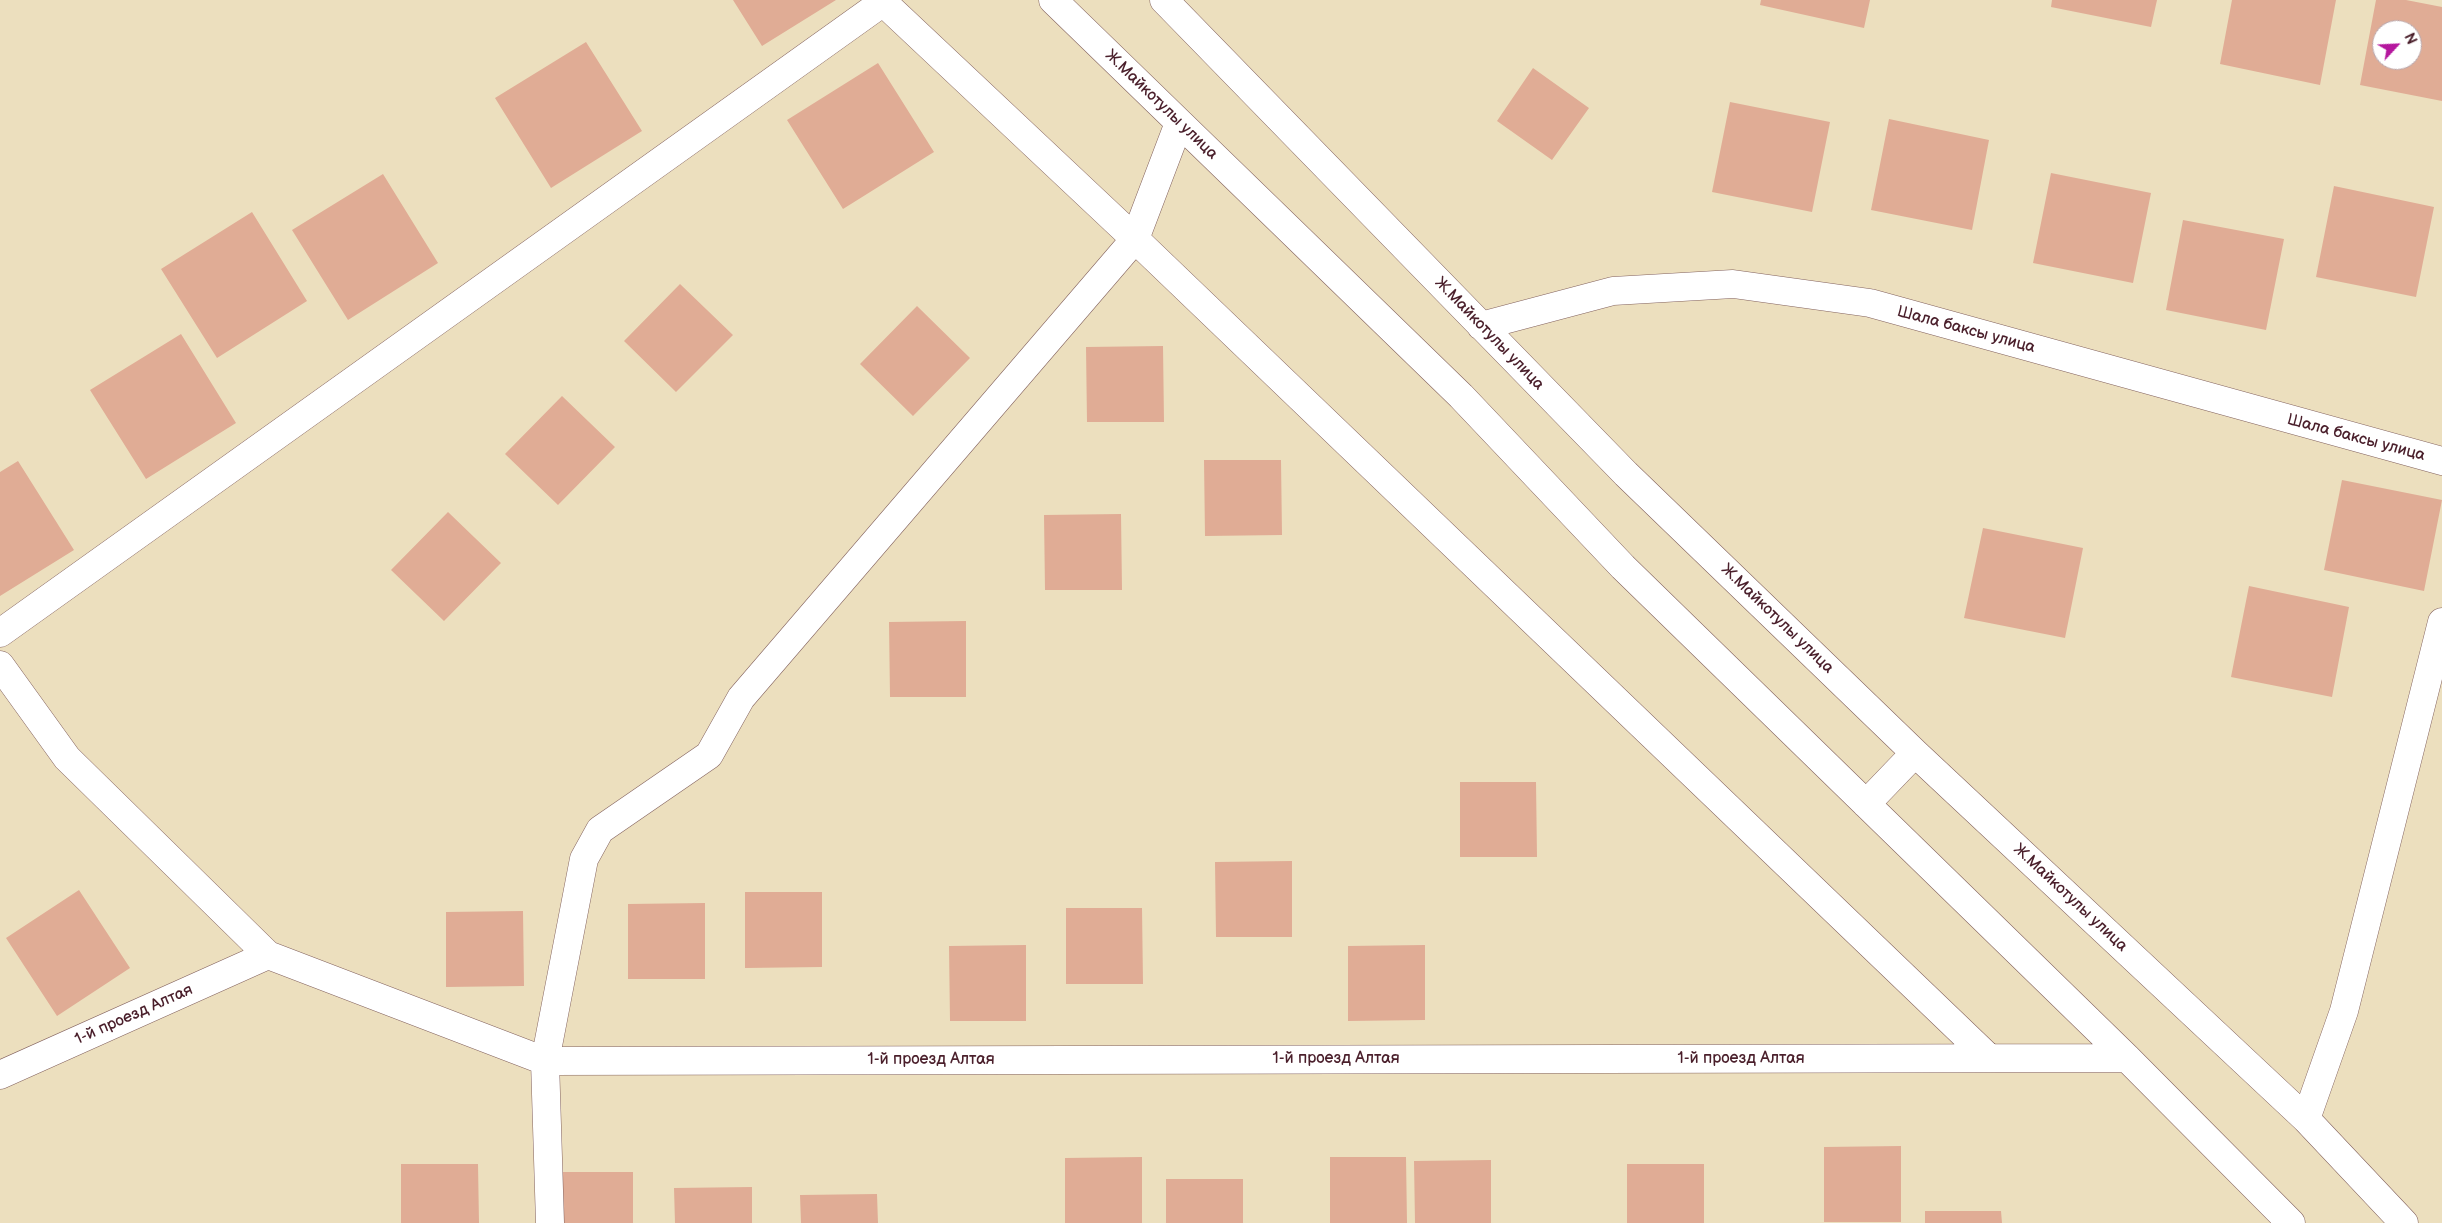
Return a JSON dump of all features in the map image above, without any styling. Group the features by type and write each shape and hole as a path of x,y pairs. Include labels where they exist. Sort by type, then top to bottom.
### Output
{"street":[{"name":"Ж.Майкотулы улица","path":"1053,0 1461,396 1623,567 2127,1058 2291,1223"},
{"name":"Ж.Майкотулы улица","path":"1164,0 1626,474 1915,752 2306,1119 2404,1223"},
{"path":"0,633 885,1 1989,1058"},
{"path":"550,1223 545,1061 584,858 600,830 709,755 741,698 1135,239 1179,122"},
{"name":"Шала баксы улица","path":"1481,326 1613,291 1723,284 1870,303 2442,461"},
{"path":"2306,1119 2344,1011 2442,622"},
{"path":"0,665 67,758 268,955 545,1061"},
{"path":"1866,804 1915,752"},
{"name":"1-й проезд Алтая","path":"0,1075 268,955"},
{"name":"1-й проезд Алтая","path":"545,1061 2127,1058"}],"building":[{"path":"733,0 836,0 762,46"},
{"path":"1761,0 1870,0 1864,28 1760,5"},
{"path":"2052,0 2157,0 2151,27 2051,7"},
{"path":"2232,0 2336,0 2320,85 2220,64"},
{"path":"2376,0 2406,0 2442,7 2442,101 2360,85 2372,21 2372,70 2422,70 2422,20 2372,20"},
{"path":"586,42 642,131 551,188 495,98"},
{"path":"878,63 934,152 843,209 787,120"},
{"path":"1533,68 1589,108 1552,160 1497,121"},
{"path":"1730,102 1830,122 1812,212 1712,192"},
{"path":"1889,119 1989,140 1972,230 1871,210"},
{"path":"2051,173 2151,193 2133,283 2033,263"},
{"path":"383,174 438,263 348,320 292,230"},
{"path":"2334,186 2434,207 2416,297 2316,277"},
{"path":"252,212 307,301 217,358 161,269"},
{"path":"2183,220 2284,239 2266,330 2166,310"},
{"path":"680,284 733,335 676,392 624,341"},
{"path":"917,306 970,358 913,416 860,364"},
{"path":"181,334 236,423 146,479 90,390"},
{"path":"1163,346 1164,422 1087,422 1086,347"},
{"path":"562,396 615,447 558,505 505,454"},
{"path":"1204,460 1281,460 1282,535 1205,536"},
{"path":"18,461 74,550 0,596 0,472"},
{"path":"2342,480 2442,500 2424,591 2324,570"},
{"path":"448,512 501,563 444,621 391,570"},
{"path":"1121,514 1122,590 1045,590 1044,515"},
{"path":"1983,528 2083,548 2065,638 1964,618"},
{"path":"2249,586 2349,607 2332,697 2231,677"},
{"path":"966,621 966,697 890,697 889,622"},
{"path":"1460,782 1536,782 1537,857 1460,857"},
{"path":"1292,861 1292,937 1216,937 1215,862"},
{"path":"79,890 130,968 57,1016 6,938"},
{"path":"745,892 822,892 822,967 745,968"},
{"path":"705,903 705,979 628,979 628,904"},
{"path":"1066,908 1142,908 1143,984 1066,984"},
{"path":"523,911 524,986 446,987 446,912"},
{"path":"1026,945 1026,1021 950,1021 949,946"},
{"path":"1425,945 1425,1020 1348,1021 1348,946"},
{"path":"1901,1146 1901,1222 1824,1222 1824,1147"},
{"path":"1142,1157 1142,1223 1065,1223 1065,1158"},
{"path":"1330,1157 1406,1157 1407,1223 1330,1223"},
{"path":"1491,1160 1491,1223 1415,1223 1414,1161"},
{"path":"401,1164 478,1164 479,1223 401,1223"},
{"path":"1627,1164 1704,1164 1704,1223 1627,1223"},
{"path":"556,1172 633,1172 633,1223 556,1223"},
{"path":"1166,1179 1243,1179 1243,1223 1166,1223"},
{"path":"752,1187 752,1223 675,1223 674,1188"},
{"path":"877,1194 878,1223 801,1223 800,1195"},
{"path":"1925,1211 2001,1211 2002,1223 1925,1223"}]}
